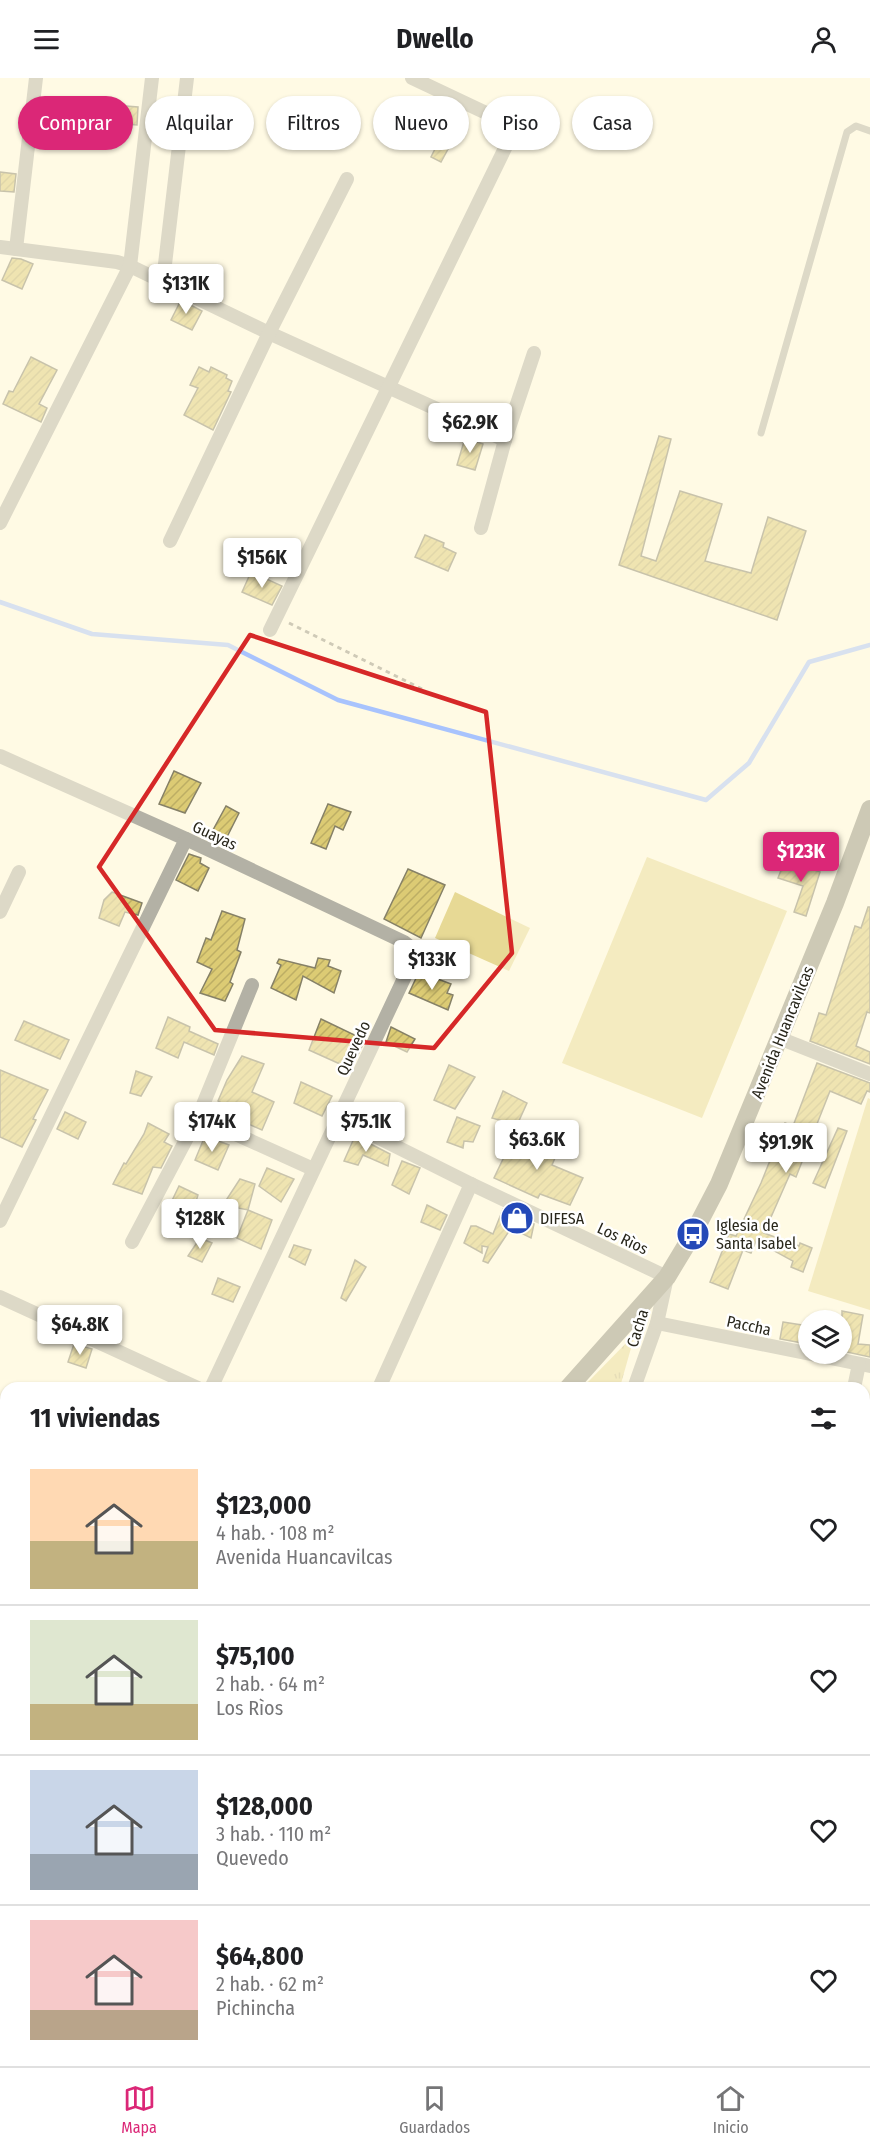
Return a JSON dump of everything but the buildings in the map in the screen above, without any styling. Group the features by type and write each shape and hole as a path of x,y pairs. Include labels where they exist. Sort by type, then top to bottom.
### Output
{"street":[{"path":"16,249 36,78"},
{"path":"0,523 130,266 153,78"},
{"path":"163,281 187,78"},
{"path":"270,630 509,140 510,129 501,120 412,78"},
{"path":"171,541 269,333 347,179"},
{"path":"0,247 117,262 130,266 269,333 505,440"},
{"path":"481,528 505,440 534,353"},
{"name":"Guayas","path":"0,756 186,839 404,942 413,949"},
{"name":"Avenida Huancavilcas","path":"573,1382 667,1277 719,1184 835,903 865,837 870,809"},
{"path":"0,1221 186,839"},
{"path":"0,912 19,872"},
{"name":"Quevedo","path":"214,1382 407,972 412,961 413,949"},
{"path":"132,1242 198,1117 252,985"},
{"path":"779,1038 870,1074"},
{"path":"198,1117 313,1169"},
{"name":"Los Rìos","path":"339,1118 471,1184 667,1277"},
{"path":"382,1382 471,1184"},
{"name":"Cacha","path":"636,1382 657,1323 667,1277"},
{"path":"0,1297 185,1382"},
{"name":"Paccha","path":"657,1323 864,1365"},
{"path":"857,1382 864,1365"}],"lane":[{"path":"761,433 847,132 856,126 870,131"}],"path":[{"path":"276,617 426,691"}],"highlighted area":[{"path":"250,635 486,712 512,953 434,1048 215,1030 99,867"}],"green space":[{"path":"647,857 787,911 702,1118 562,1063"},
{"path":"455,892 530,928 509,971 435,938"},
{"path":"868,1098 870,1099 870,1310 808,1291"},
{"path":"635,1334 621,1382 588,1382"}],"waterway":[{"path":"0,602 92,634 228,645 338,700 706,800 749,763 809,662 870,645"}],"place":[{"name":"DIFESA","path":"517,1218"},
{"name":"Iglesia de Santa Isabel","path":"693,1234"}]}
